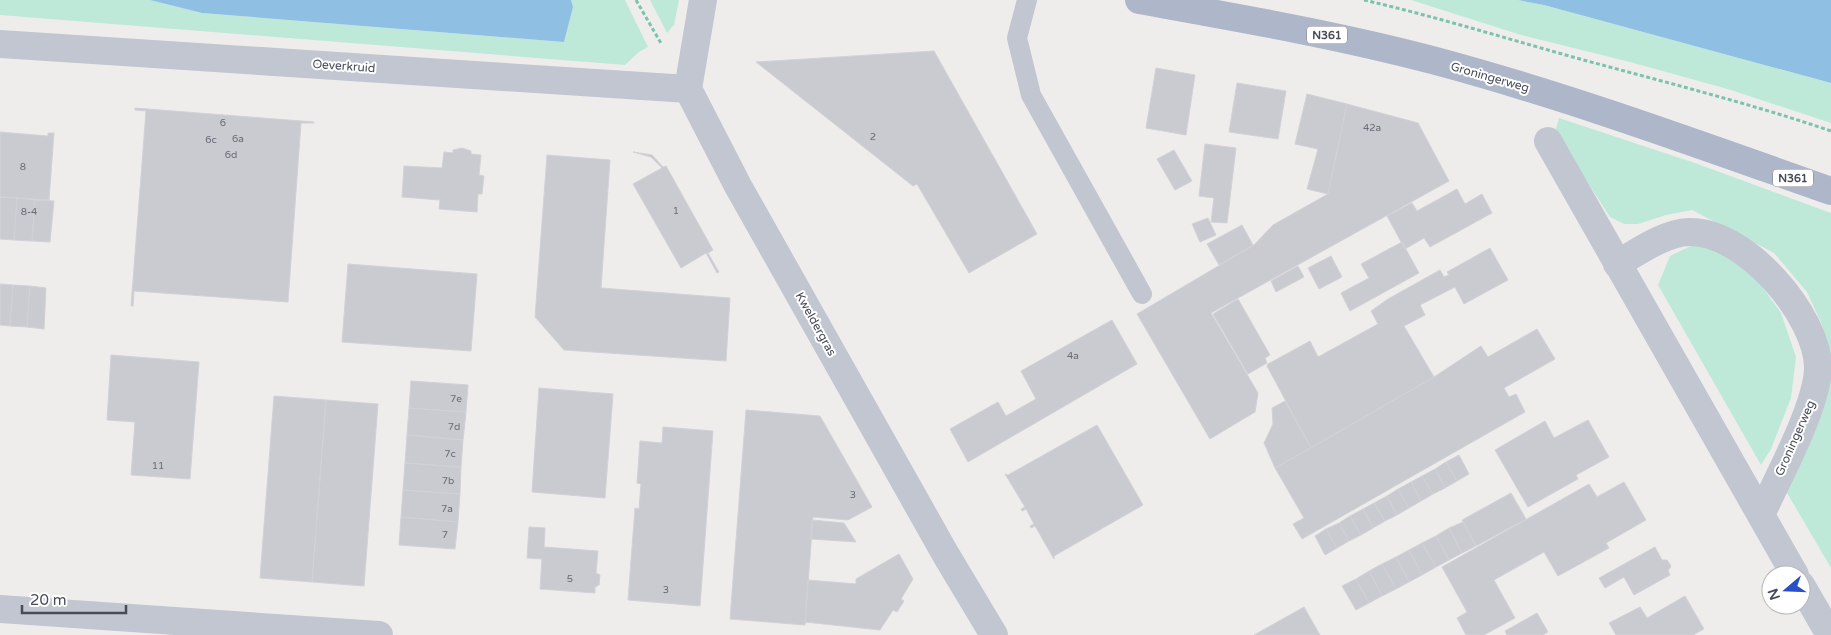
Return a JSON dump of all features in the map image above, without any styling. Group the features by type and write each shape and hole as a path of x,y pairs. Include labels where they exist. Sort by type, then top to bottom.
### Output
{"main road":[{"name":"Groningerweg","path":"1139,0 1311,31 1435,61 1558,96 1831,191"}],"street":[{"path":"688,89 703,0"},
{"name":"Oeverkruid","path":"0,44 688,89"},
{"name":"Kweldergras","path":"688,89 738,186 946,555 994,635"},
{"path":"1548,141 1789,565"},
{"name":"Groningerweg","path":"1617,264 1670,236 1688,232 1706,233 1723,238 1761,267 1808,325 1815,345 1818,366 1812,401 1760,516"},
{"path":"1811,602 1830,635"},
{"path":"0,609 380,635"}],"lane":[{"path":"1027,0 1017,38 1031,95 1142,294"}],"path":[{"path":"1364,0 1444,19 1555,52 1780,113 1831,131"}],"green space":[{"path":"0,0 150,0 202,13 564,42 573,7 571,0 625,0 648,47 639,52 625,65 0,15"},
{"path":"650,0 679,0 674,25 667,33"},
{"path":"1411,0 1518,0 1544,5 1831,83 1831,123 1731,90 1521,35"},
{"path":"1559,118 1695,163 1831,213 1831,568 1783,486 1827,359 1823,327 1807,292 1774,253 1692,210 1666,215 1638,224 1624,224 1610,217 1555,132"},
{"path":"1699,242 1750,270 1781,313 1796,357 1791,398 1771,449 1761,465 1658,285 1670,256"}],"water":[{"path":"150,0 571,0 573,7 564,42 202,13"},
{"path":"1518,0 1831,0 1831,83 1544,5"}],"building":[{"path":"934,51 1037,234 969,273 917,184 913,186 756,62"},
{"path":"1156,68 1195,75 1186,135 1146,128"},
{"path":"1237,83 1286,91 1278,139 1229,132"},
{"path":"1307,94 1347,104 1328,194 1307,189 1318,149 1295,144"},
{"path":"1347,104 1418,123 1449,181 1211,313 1258,393 1255,412 1210,439 1137,314 1254,245 1273,225 1328,194"},
{"path":"135,108 314,122 301,123 288,302 134,291 133,306 131,306 146,111 135,110"},
{"path":"0,132 48,136 48,133 54,133 49,200 0,197"},
{"path":"1205,144 1236,148 1227,223 1211,222 1214,198 1199,196"},
{"path":"462,148 471,151 471,154 481,155 479,175 484,176 482,194 478,194 477,212 439,209 440,200 402,197 404,166 442,168 444,152 453,153 453,150"},
{"path":"1174,150 1192,181 1175,190 1157,159"},
{"path":"633,152 652,155 663,167 666,166 713,250 708,253 719,272 717,273 706,253 681,268 633,184 662,168 651,157"},
{"path":"547,155 610,160 601,288 730,298 726,361 564,350 535,317"},
{"path":"1457,189 1465,204 1482,194 1492,213 1430,247 1424,238 1405,249 1387,216 1412,203 1417,211"},
{"path":"0,197 17,198 14,240 0,239"},
{"path":"17,198 35,200 32,241 14,240"},
{"path":"35,200 54,201 50,242 32,241"},
{"path":"1208,218 1216,235 1200,242 1192,224"},
{"path":"1242,225 1253,245 1219,265 1207,244"},
{"path":"1402,242 1419,273 1350,311 1341,293 1369,278 1361,264"},
{"path":"1490,248 1508,280 1464,304 1455,287 1420,305 1425,315 1404,326 1434,377 1311,448 1267,366 1268,364 1310,341 1318,357 1378,324 1371,311 1388,299 1440,270 1444,277 1449,275 1447,272"},
{"path":"1331,256 1342,277 1319,289 1308,268"},
{"path":"348,264 477,274 471,351 342,342"},
{"path":"1298,266 1304,277 1276,292 1271,281"},
{"path":"0,284 13,285 10,326 0,325"},
{"path":"13,285 30,286 27,327 10,326"},
{"path":"30,286 46,288 44,329 27,327"},
{"path":"1238,299 1270,355 1265,358 1267,363 1248,374 1213,314"},
{"path":"1112,320 1137,364 968,462 950,429 998,402 1006,416 1036,399 1021,371"},
{"path":"1537,329 1555,359 1504,388 1509,397 1516,394 1525,412 1302,539 1293,524 1304,518 1275,468 1434,377 1481,346 1488,357"},
{"path":"111,355 199,362 190,479 131,475 135,422 107,420"},
{"path":"411,381 468,385 466,412 409,408"},
{"path":"539,388 613,394 605,498 532,492"},
{"path":"274,396 326,400 312,582 260,578"},
{"path":"326,400 378,404 364,586 312,582"},
{"path":"1285,401 1311,448 1275,468 1264,443 1273,424 1272,408"},
{"path":"409,408 466,412 463,440 407,435"},
{"path":"746,410 820,416 872,507 848,520 813,517 805,625 730,619"},
{"path":"1588,420 1609,457 1576,475 1578,479 1528,507 1495,450 1545,421 1554,438"},
{"path":"1097,425 1143,505 1054,556 1054,559 1035,526 1031,528 1030,526 1034,524 1026,509 1022,511 1021,509 1025,507 1005,474 1008,475"},
{"path":"663,427 713,431 700,606 628,600 635,508 639,509 641,484 637,483 640,441 662,443"},
{"path":"407,435 463,440 461,467 405,463"},
{"path":"1459,455 1469,474 1457,481 1446,462"},
{"path":"1446,462 1457,481 1445,488 1435,469"},
{"path":"405,463 461,467 460,494 403,490"},
{"path":"1435,469 1445,488 1433,494 1422,476"},
{"path":"1422,476 1433,494 1421,501 1411,482"},
{"path":"1411,482 1421,501 1409,508 1398,489"},
{"path":"1624,482 1646,520 1606,543 1609,548 1558,576 1544,552 1494,580 1515,618 1484,635 1466,635 1457,618 1467,612 1442,567 1589,484 1597,497"},
{"path":"1398,489 1409,508 1397,515 1387,496"},
{"path":"403,490 460,494 458,522 401,517"},
{"path":"1511,493 1526,519 1476,546 1462,520"},
{"path":"1387,496 1397,515 1385,521 1374,503"},
{"path":"1374,503 1385,521 1373,528 1363,509"},
{"path":"1363,509 1373,528 1361,535 1350,516"},
{"path":"1350,516 1361,535 1349,541 1339,523"},
{"path":"401,517 458,522 455,549 399,545"},
{"path":"812,520 844,523 856,542 811,539"},
{"path":"1463,522 1476,546 1462,553 1449,528"},
{"path":"1339,523 1349,541 1337,548 1326,529"},
{"path":"529,527 545,528 544,547 598,551 596,573 600,575 599,585 595,587 595,593 540,589 542,559 527,558"},
{"path":"1449,528 1462,553 1449,560 1436,536"},
{"path":"1326,529 1337,548 1325,555 1315,536"},
{"path":"1436,536 1449,560 1436,567 1422,543"},
{"path":"1422,543 1436,567 1422,575 1409,550"},
{"path":"1655,547 1662,560 1667,560 1671,566 1668,571 1670,575 1634,595 1624,577 1605,588 1599,578"},
{"path":"1409,550 1422,575 1409,582 1396,557"},
{"path":"899,554 913,579 901,599 904,601 897,612 893,610 880,630 805,622 808,580 856,584 856,579"},
{"path":"1396,557 1409,582 1396,589 1382,564"},
{"path":"1382,564 1396,589 1382,596 1369,571"},
{"path":"1369,571 1382,596 1369,603 1356,579"},
{"path":"1356,579 1369,603 1356,610 1342,586"},
{"path":"1685,596 1704,629 1693,635 1616,635 1609,623 1640,607 1647,618"},
{"path":"1304,607 1320,635 1254,635"},
{"path":"1537,613 1548,632 1543,635 1507,635 1505,631"}]}
